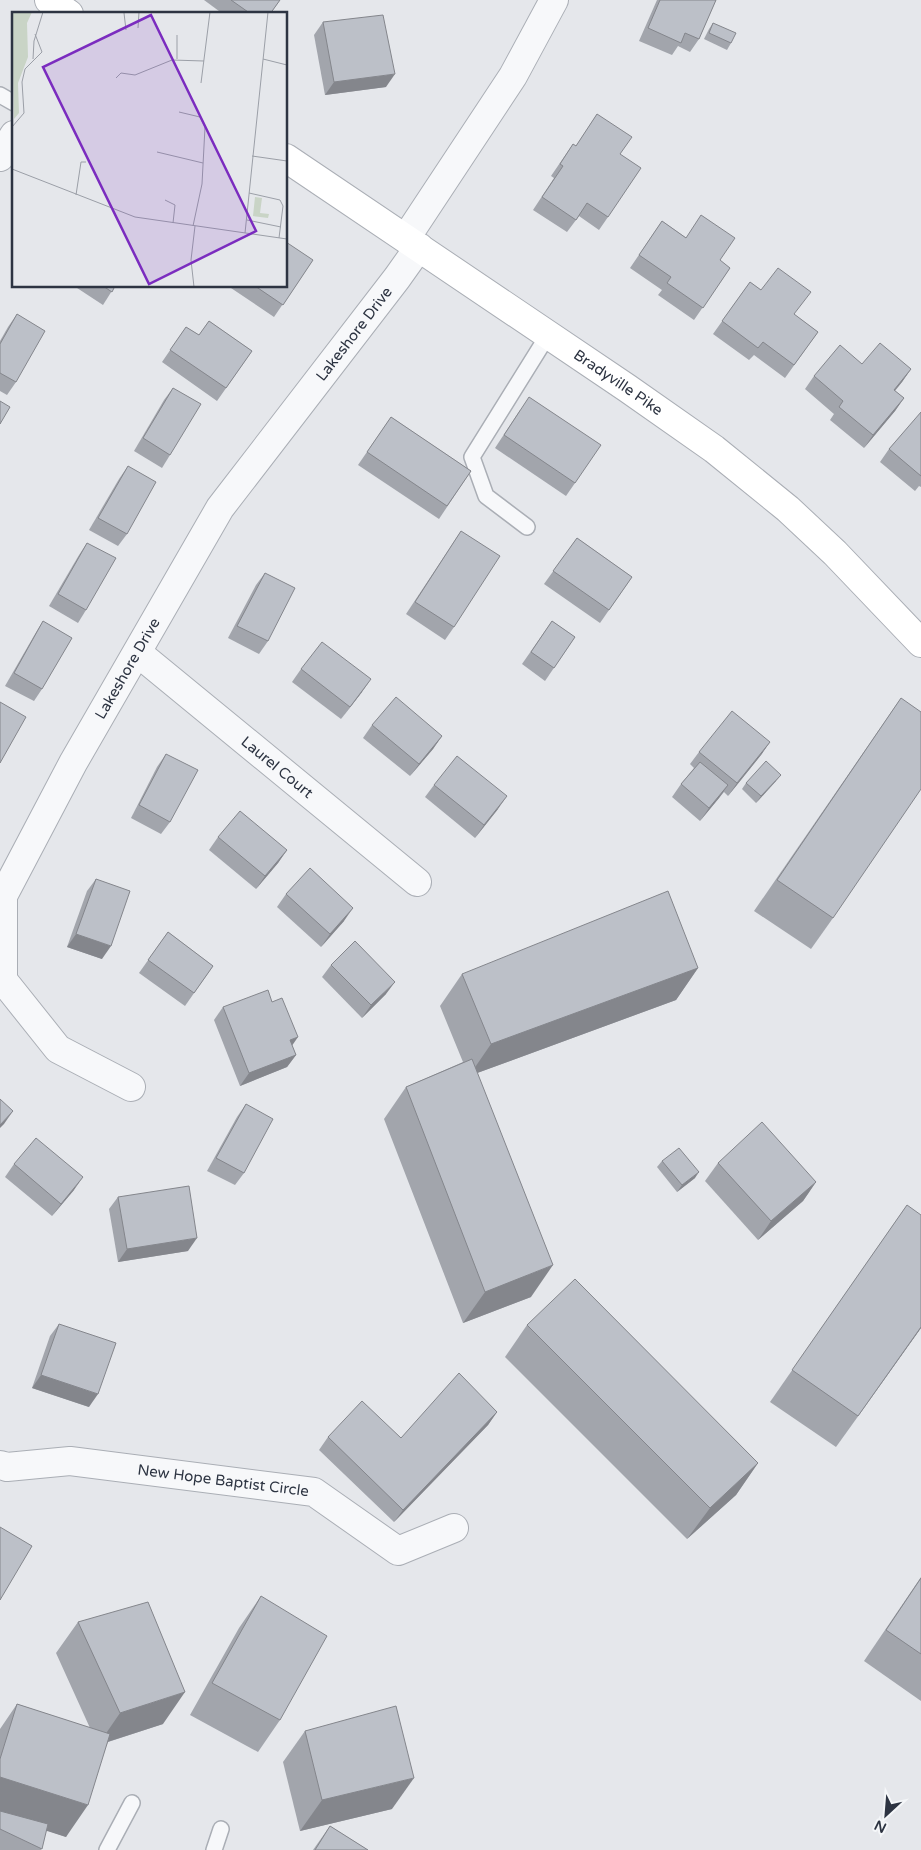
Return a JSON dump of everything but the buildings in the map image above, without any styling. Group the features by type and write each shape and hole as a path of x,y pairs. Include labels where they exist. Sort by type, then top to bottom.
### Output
{"main road":[{"path":"49,0 67,12"},
{"name":"Bradyville Pike","path":"288,159 548,334 714,449 788,509 866,584 921,643"}],"street":[{"name":"Lakeshore Drive","path":"131,1087 58,1049 4,980 3,896 73,762 138,653 220,508 397,278 412,243 513,76 554,0"},
{"path":"0,157 12,138"},
{"name":"Laurel Court","path":"138,653 417,882"},
{"name":"New Hope Baptist Circle","path":"0,1465 7,1467 70,1461 314,1492 398,1551 454,1528"}],"lane":[{"path":"0,95 12,102"},
{"path":"527,527 486,496 472,457 548,334"},
{"path":"107,1850 132,1804"},
{"path":"214,1850 221,1829"}]}
